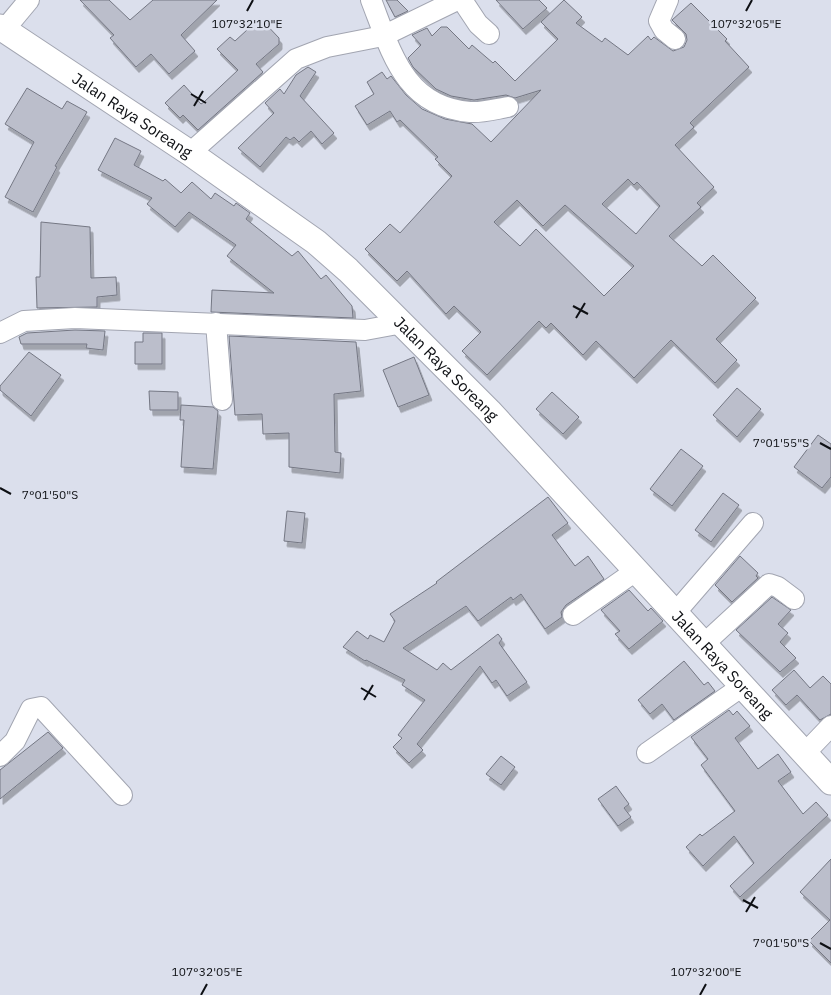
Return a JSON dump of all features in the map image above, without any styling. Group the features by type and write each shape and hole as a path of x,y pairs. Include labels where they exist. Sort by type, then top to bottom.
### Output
{"main road":[{"name":"Jalan Raya Soreang","path":"2,28 190,152 316,242 403,323 489,411 806,752 831,782"}],"street":[{"path":"2,28 29,0"},
{"path":"371,0 383,36 404,76 430,99 454,109 471,112 508,107"},
{"path":"190,152 296,59 328,48 383,36 457,0"},
{"path":"462,0 478,24 489,34"},
{"path":"668,0 659,21 664,30 674,40"},
{"path":"0,333 24,321 75,318 366,330 403,323"},
{"path":"216,323 222,400"},
{"path":"676,612 753,523"},
{"path":"573,615 637,570"},
{"path":"704,643 768,584 778,587 794,599"},
{"path":"647,753 744,685"},
{"path":"0,756 15,741 31,710 42,708 122,794"},
{"path":"806,752 831,726"}],"building":[{"path":"80,0 109,0 130,20 153,0 217,0 181,35 195,51 169,74 151,54 136,67 110,38 114,35"},
{"path":"386,0 397,0 408,11 395,17"},
{"path":"496,0 539,0 547,8 523,29"},
{"path":"564,0 582,17 576,23 602,42 605,38 628,55 648,36 651,40 654,37 673,51 684,47 687,40 686,34 672,20 691,3 727,39 725,41 749,67 690,123 694,127 675,145 714,187 697,203 701,207 669,236 702,266 713,255 756,298 716,339 737,360 715,383 671,340 634,378 596,341 583,355 551,323 546,328 539,321 487,375 462,351 481,332 454,306 446,314 407,271 397,281 365,249 390,224 400,233 452,176 435,159 438,157 400,120 397,122 390,111 367,125 355,106 374,94 367,82 382,72 387,79 391,76 406,95 422,109 445,119 472,124 491,142 541,90 515,98 506,95 474,100 451,96 436,89 413,67 408,58 421,45 412,35 427,28 432,36 441,27 447,27 469,49 472,45 493,63 495,61 515,81 558,39 541,22","holes":["628,179 634,185 637,182 660,206 636,234 602,204","517,200 543,226 565,205 634,266 604,296 536,229 520,246 494,222"]},
{"path":"260,18 279,38 279,44 256,64 263,72 198,130 183,115 180,118 165,103 184,85 201,104 204,102 238,70 217,49 230,37 235,41"},
{"path":"308,67 316,72 300,96 334,133 322,144 311,131 299,142 294,137 290,140 286,137 260,167 238,148 274,113 265,103 280,89 284,94 296,75"},
{"path":"27,88 62,109 67,101 87,112 55,166 57,167 33,212 5,197 34,142 5,124"},
{"path":"115,138 141,151 134,165 163,181 165,179 181,193 192,182 211,199 215,193 234,206 236,203 250,213 246,219 292,256 298,251 321,279 326,275 352,306 353,318 211,312 212,290 274,293 227,256 236,245 189,212 175,227 147,204 152,198 98,170"},
{"path":"41,222 90,227 91,278 116,277 117,295 97,297 97,307 37,308 36,277 40,277"},
{"path":"75,330 105,331 103,350 86,348 87,344 21,344 19,337 27,333"},
{"path":"143,333 162,333 162,364 135,364 135,342 143,342"},
{"path":"229,336 356,342 361,391 334,394 335,452 341,453 340,473 289,467 289,433 263,434 262,414 235,415"},
{"path":"29,352 61,375 31,416 0,390 0,386"},
{"path":"414,357 429,395 398,407 383,370"},
{"path":"737,388 761,409 737,437 713,415"},
{"path":"149,391 178,392 178,410 150,410"},
{"path":"552,392 579,417 563,434 536,409"},
{"path":"181,405 213,407 218,411 213,469 181,467 184,420 180,420"},
{"path":"818,435 831,444 831,477 822,488 794,467"},
{"path":"681,449 703,466 672,506 650,489"},
{"path":"723,493 739,505 711,542 695,530"},
{"path":"548,497 568,523 552,535 575,566 588,556 604,579 566,605 561,612 562,617 545,629 521,594 513,600 511,597 478,621 466,606 403,648 437,670 443,663 451,670 498,634 502,639 499,643 527,682 507,696 496,680 492,683 480,666 417,744 423,750 409,763 393,747 402,738 398,735 425,700 402,685 405,680 365,661 343,647 357,631 368,639 370,635 384,642 395,621 390,614 437,583"},
{"path":"287,511 305,513 302,543 284,541"},
{"path":"740,556 758,573 756,576 758,578 732,602 715,585"},
{"path":"629,590 648,611 651,608 663,621 629,649 615,634 620,631 601,610"},
{"path":"772,597 791,610 778,624 788,633 780,642 796,658 780,672 736,630"},
{"path":"684,661 704,685 708,682 715,691 674,720 662,704 650,714 638,700"},
{"path":"794,670 810,688 823,676 831,684 831,714 820,720 797,695 786,705 772,690"},
{"path":"729,710 733,715 737,711 750,726 735,738 758,769 778,754 791,772 778,781 803,814 816,802 828,815 740,897 730,886 754,863 734,836 703,866 686,847 700,834 702,836 735,811 701,765 708,759 691,737"},
{"path":"48,732 63,748 0,799 0,770"},
{"path":"501,756 515,767 501,785 486,774"},
{"path":"616,786 629,804 624,808 631,817 618,826 598,799"},
{"path":"831,859 831,963 809,941 830,920 800,892"}]}
